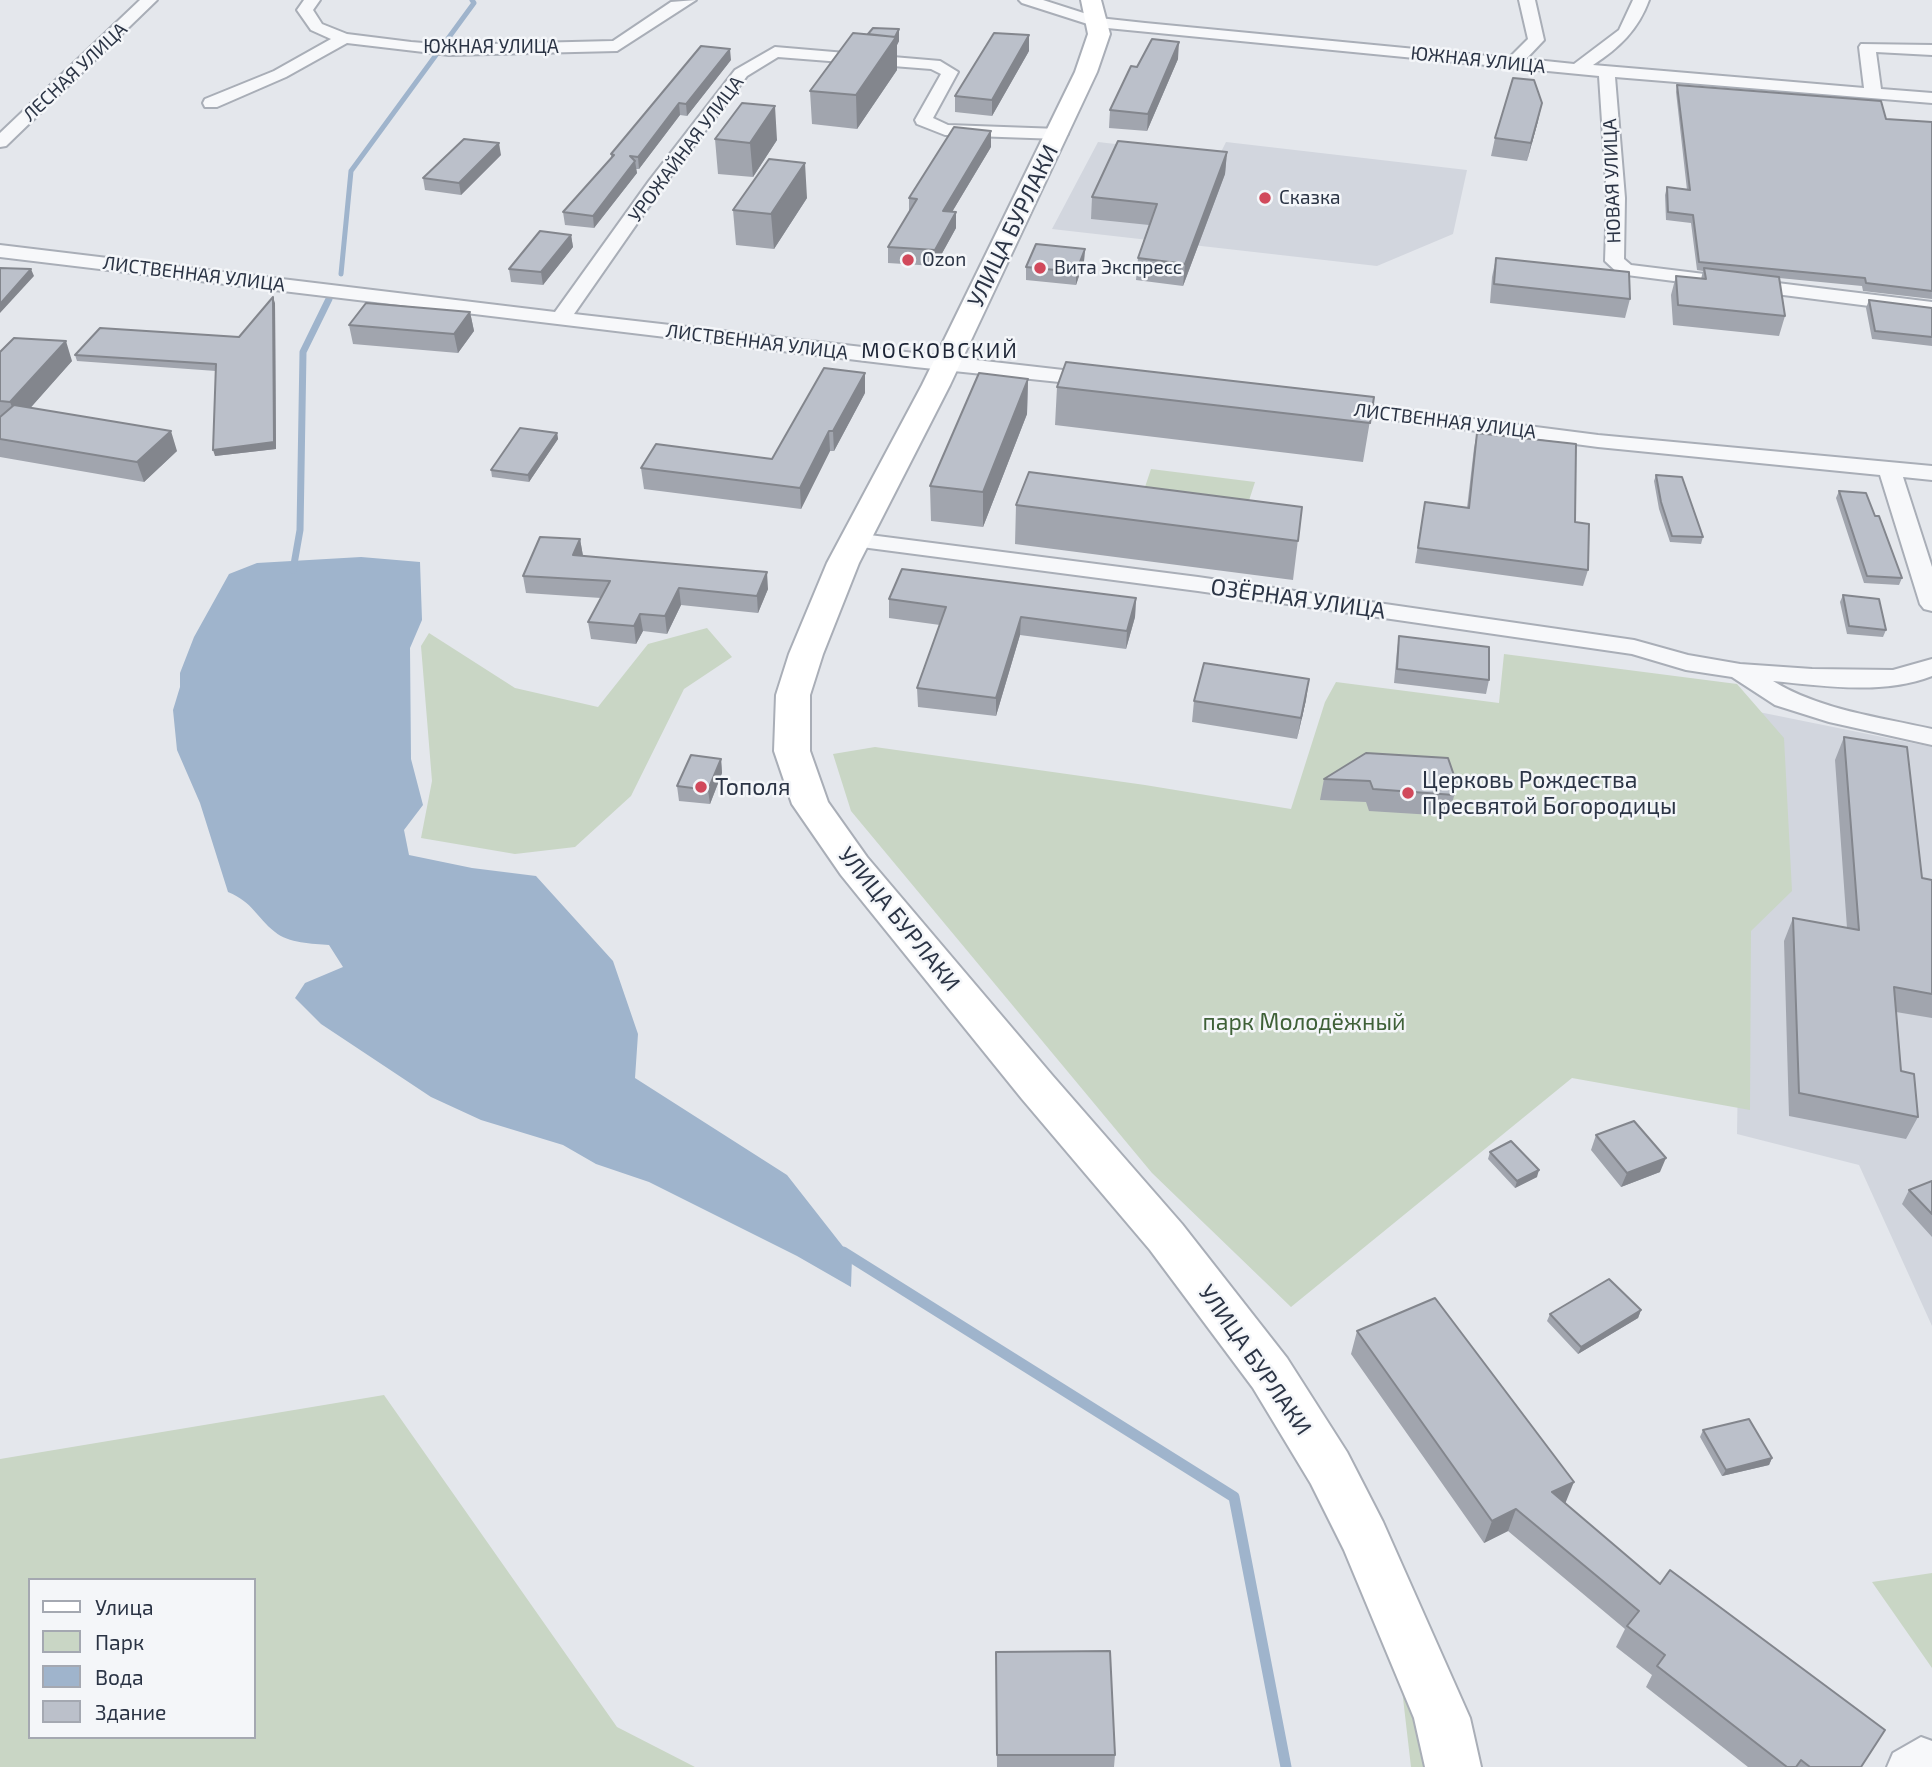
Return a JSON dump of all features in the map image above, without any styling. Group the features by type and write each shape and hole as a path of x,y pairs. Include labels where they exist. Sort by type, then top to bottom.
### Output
{"street":[{"name":"ЛЕСНАЯ УЛИЦА","path":"0,142 149,0"},
{"name":"ЮЖНАЯ УЛИЦА","path":"312,0 305,10 316,27 344,38 449,50 617,46 676,5 688,0"},
{"name":"ЮЖНАЯ УЛИЦА","path":"1027,0 1094,11 1513,63 1932,98"},
{"path":"1513,63 1536,40 1527,0"},
{"path":"1577,69 1622,39 1638,11 1641,0"},
{"name":"УЛИЦА БУРЛАКИ","path":"1094,11 1099,34 1059,134 946,363 854,540 806,654 793,695 792,751 810,804 872,887 1166,1237 1270,1373 1329,1468 1365,1539 1442,1718 1453,1767"},
{"path":"211,103 280,74 344,38"},
{"path":"1873,93 1867,47 1932,50"},
{"name":"УРОЖАЙНАЯ УЛИЦА","path":"561,317 655,185 741,73 775,52 934,64 950,72 923,120 945,130 1059,134"},
{"name":"НОВАЯ УЛИЦА","path":"1607,72 1616,198 1614,261 1626,270 1932,308"},
{"name":"ЛИСТВЕННАЯ УЛИЦА","path":"0,251 1113,381"},
{"name":"ЛИСТВЕННАЯ УЛИЦА","path":"1307,404 1598,441 1932,473"},
{"path":"1889,469 1932,604"},
{"name":"ОЗЁРНАЯ УЛИЦА","path":"854,540 1198,584 1634,647 1686,662 1739,671 1889,679 1922,673 1932,667"},
{"name":"ОЗЁРНАЯ УЛИЦА","path":"1739,671 1784,699 1838,716 1932,737"}],"shaded area":[{"name":"Сказка","path":"1098,142 1219,156 1226,142 1467,170 1453,234 1377,266 1052,229"},
{"path":"1749,710 1932,747 1932,1326 1859,1165 1737,1134 1741,892"}],"green space":[{"path":"1151,469 1255,482 1243,519 1139,505"},
{"path":"707,628 732,657 684,689 631,796 575,847 515,854 421,838 432,781 421,646 429,633 515,688 598,707 648,644"},
{"name":"парк Молодёжный","path":"1504,654 1737,684 1784,738 1792,891 1751,931 1750,1110 1572,1078 1291,1307 1152,1173 851,811 833,754 875,747 1145,785 1291,809 1325,702 1336,682 1499,703"},
{"path":"384,1395 617,1727 695,1767 0,1767 0,1459"},
{"path":"1932,1573 1932,1668 1872,1582"},
{"path":"1395,1629 1435,1767 1411,1767"}],"water":[{"path":"361,557 420,562 422,620 410,648 411,759 423,805 404,830 409,855 472,868 536,876 613,961 638,1034 635,1078 787,1175 852,1258 851,1287 797,1256 649,1182 596,1164 563,1145 481,1120 431,1097 321,1024 295,998 305,983 343,967 329,945 301,942 280,936 244,901 228,892 200,803 177,750 173,710 180,687 180,673 194,637 229,574 257,563"}],"building":[{"path":"873,28 899,29 895,37 868,34"},
{"path":"853,33 896,37 856,95 810,91"},
{"path":"994,33 1029,35 992,100 955,96"},
{"path":"1152,39 1179,42 1148,114 1110,110 1131,66 1137,67"},
{"path":"701,46 730,49 686,104 679,103 638,157 630,156 635,161 593,216 563,212 614,155 611,154"},
{"path":"1513,78 1534,80 1542,103 1531,143 1495,138"},
{"path":"1677,85 1881,101 1886,119 1932,122 1932,291 1866,283 1865,278 1699,262 1693,215 1668,212 1667,187 1690,190"},
{"path":"742,103 775,106 750,143 715,139"},
{"path":"954,127 991,131 943,211 956,212 935,250 888,247 917,199 909,198"},
{"path":"464,139 499,143 459,183 423,178"},
{"path":"1118,141 1227,152 1185,264 1138,258 1157,204 1092,197"},
{"path":"769,159 805,163 771,214 733,210"},
{"path":"540,231 571,235 541,272 509,269"},
{"path":"1036,244 1085,249 1076,272 1026,267"},
{"path":"1496,258 1629,272 1630,299 1494,284"},
{"path":"0,268 31,269 0,304"},
{"path":"1704,268 1779,277 1785,316 1678,305 1676,276 1706,279"},
{"path":"273,297 274,442 213,450 216,364 75,355 100,328 239,337"},
{"path":"1869,300 1932,308 1932,337 1875,331"},
{"path":"366,303 470,312 454,334 349,325"},
{"path":"14,338 66,341 10,402 0,401 0,352"},
{"path":"1066,362 1374,397 1370,423 1057,387"},
{"path":"824,368 865,373 833,431 829,431 800,488 641,468 656,444 772,459"},
{"path":"979,373 1028,379 983,492 930,486"},
{"path":"14,405 171,431 137,462 0,439 0,417"},
{"path":"520,428 557,433 528,475 491,470"},
{"path":"1477,433 1576,444 1575,522 1589,524 1588,570 1418,548 1425,502 1469,508"},
{"path":"1029,472 1302,507 1298,541 1016,505"},
{"path":"1656,475 1682,477 1703,537 1672,536"},
{"path":"1839,491 1866,493 1875,516 1879,516 1902,578 1867,576"},
{"path":"540,537 580,539 573,555 767,572 757,596 679,588 665,616 640,614 634,626 588,622 610,581 523,576"},
{"path":"902,569 1136,598 1127,631 1021,617 996,698 917,688 946,607 889,599"},
{"path":"1843,595 1879,599 1886,630 1849,626"},
{"path":"1399,636 1489,647 1489,680 1397,669"},
{"path":"1204,663 1309,679 1301,718 1194,701"},
{"path":"1844,737 1907,747 1922,878 1932,880 1932,994 1894,987 1901,1071 1914,1074 1918,1117 1799,1093 1793,918 1859,930"},
{"path":"1366,753 1448,758 1457,784 1452,784 1454,795 1373,789 1370,781 1324,779"},
{"path":"691,755 721,759 708,790 677,786"},
{"path":"1634,1121 1666,1158 1627,1173 1596,1135"},
{"path":"1511,1141 1539,1170 1517,1181 1490,1152"},
{"path":"1932,1181 1932,1214 1909,1190"},
{"path":"1609,1279 1641,1310 1581,1347 1550,1314"},
{"path":"1435,1298 1574,1482 1552,1492 1660,1584 1670,1570 1885,1730 1861,1767 1810,1767 1801,1760 1796,1767 1787,1767 1657,1666 1665,1655 1627,1626 1639,1611 1516,1509 1492,1521 1357,1331"},
{"path":"1749,1419 1772,1458 1726,1470 1703,1430"},
{"path":"1110,1651 1115,1755 997,1755 996,1652"}],"waterway":[{"path":"444,44 474,3 472,0"},
{"path":"341,274 351,171 436,55"},
{"path":"293,570 300,530 303,352 329,299"},
{"path":"843,1252 1234,1497 1286,1767"}],"place":[{"name":"Сказка","path":"1265,198"},
{"name":"Ozon","path":"908,260"},
{"name":"Вита Экспресс","path":"1040,268"},
{"name":"Тополя","path":"701,787"},
{"name":"Церковь Рождества Пресвятой Богородицы","path":"1408,793"}],"district":[{"name":"МОСКОВСКИЙ","path":"940,351"}]}
